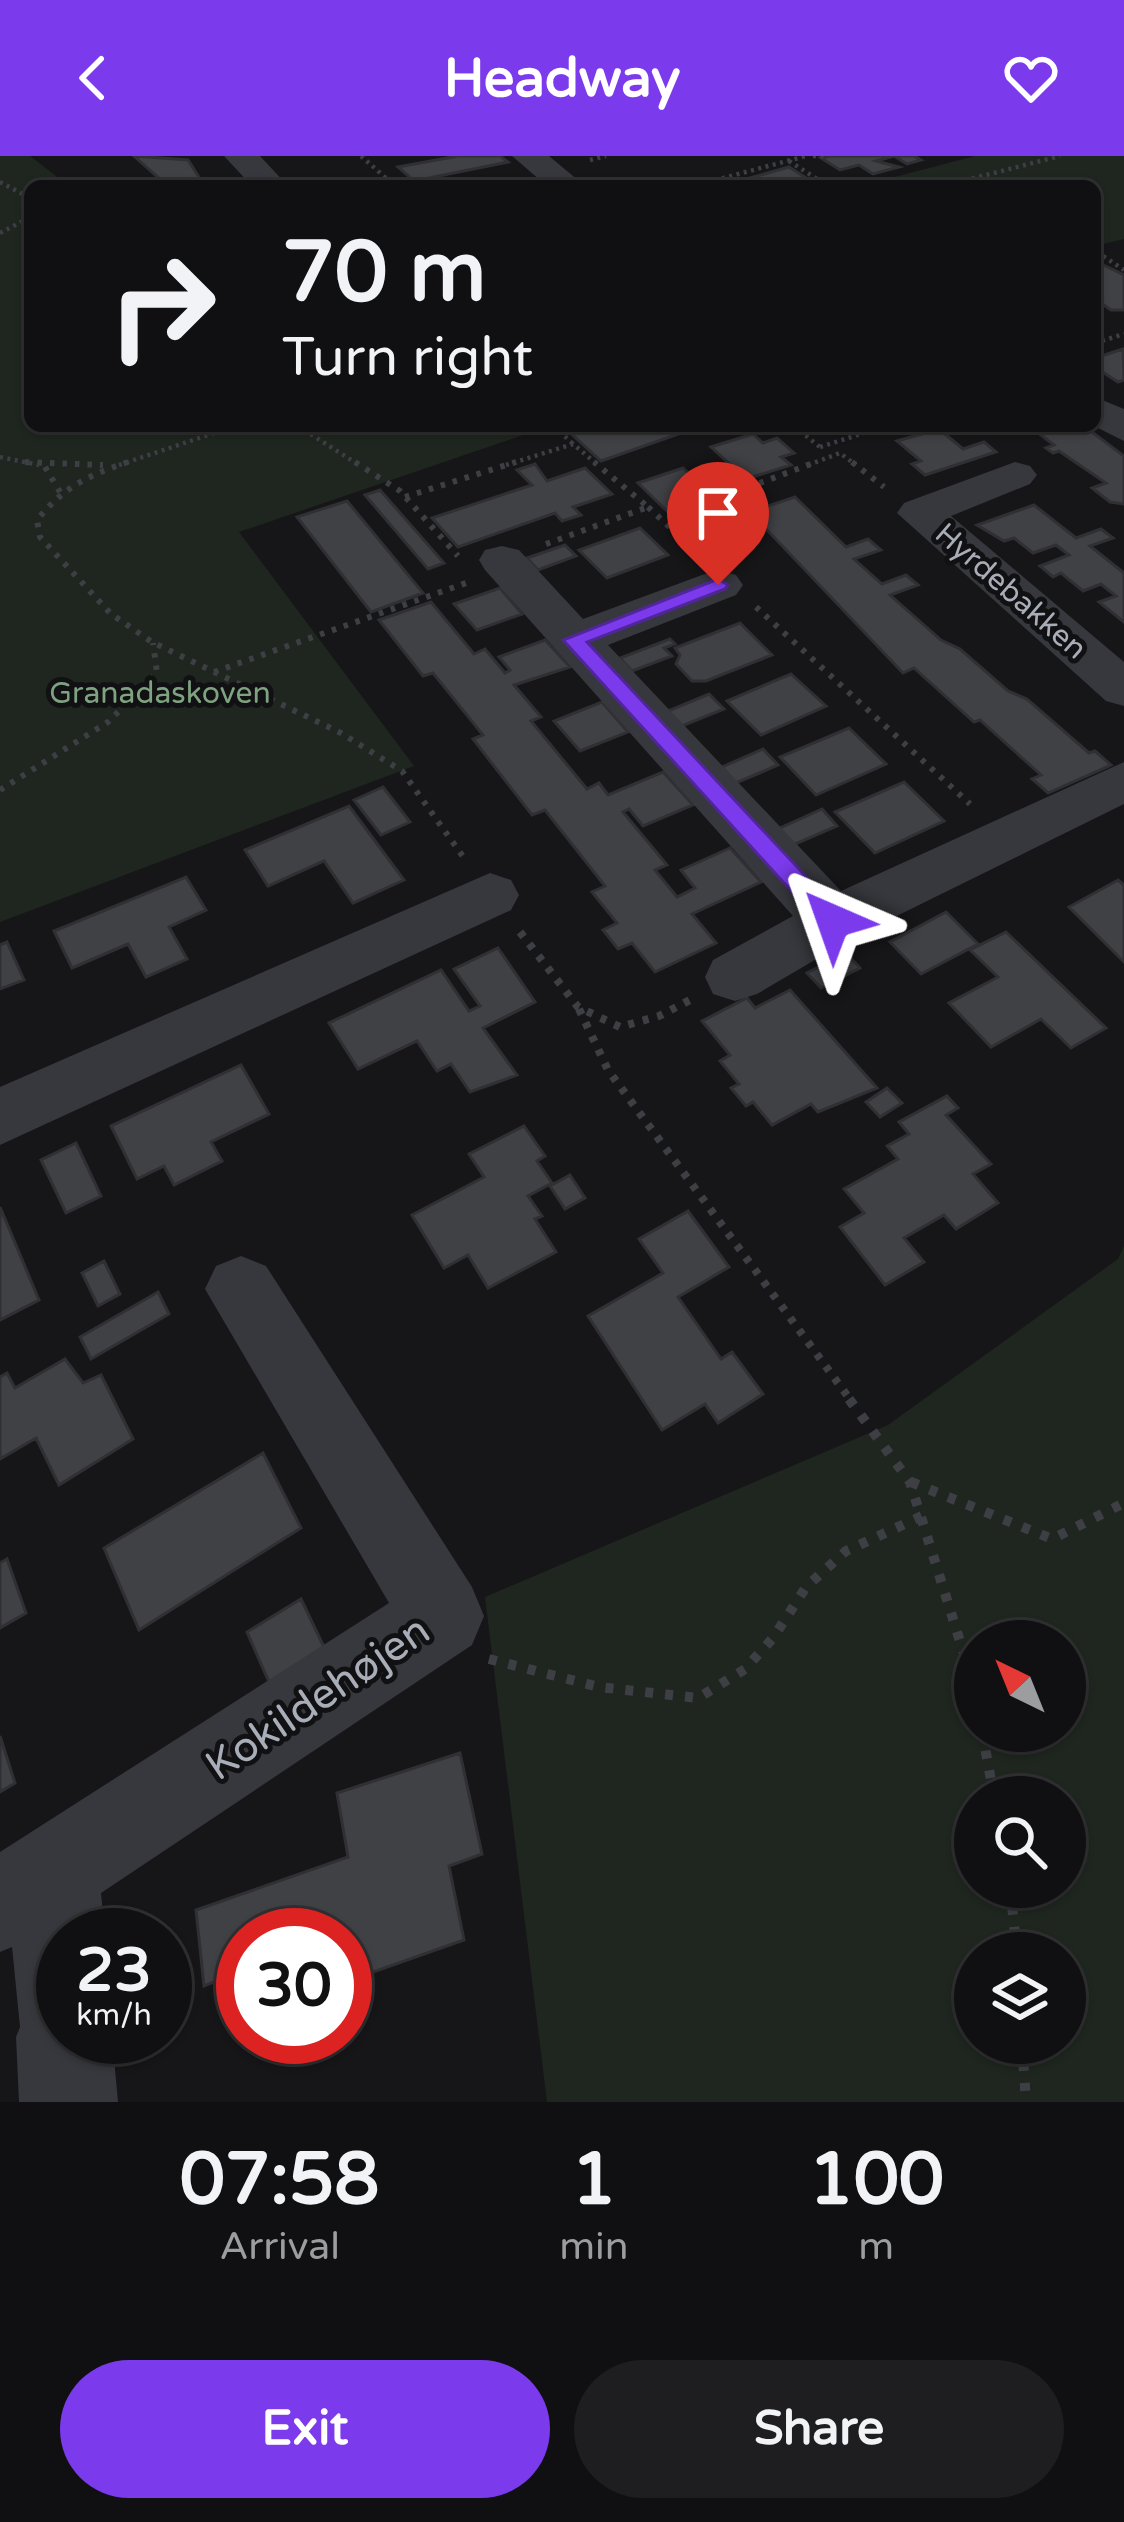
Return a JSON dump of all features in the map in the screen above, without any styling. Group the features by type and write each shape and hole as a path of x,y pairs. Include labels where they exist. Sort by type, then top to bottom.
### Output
{"street":[{"path":"241,156 266,180"},
{"path":"528,156 560,180"},
{"name":"Hyrdebakken","path":"1015,476 920,513 1124,689"},
{"path":"488,570 573,640 833,921"},
{"path":"573,640 721,579"},
{"path":"735,977 833,921 1124,781"},
{"path":"0,1117 490,895"},
{"name":"Kokildehøjen","path":"36,1920 27,1888 442,1616 242,1289"},
{"path":"66,2064 68,2102"}],"path":[{"path":"361,156 387,180"},
{"path":"772,156 780,163"},
{"path":"716,180 789,160 824,156"},
{"path":"966,180 1060,156"},
{"path":"789,160 818,180"},
{"path":"215,432 110,464 60,492 37,520 40,537 111,614 152,642 341,733 402,771 578,1007 608,1070 910,1482 954,1620"},
{"path":"307,432 405,497 470,570 488,570"},
{"path":"560,432 669,526 1006,838"},
{"path":"799,432 832,456"},
{"path":"820,447 867,432"},
{"path":"405,497 573,444"},
{"path":"736,492 840,453 920,513"},
{"path":"0,457 44,466 110,464"},
{"path":"44,466 60,492"},
{"path":"669,526 742,497 710,469"},
{"path":"214,672 648,508"},
{"path":"0,790 136,699 157,674 152,642"},
{"path":"578,1007 620,1027 659,1016 735,977"},
{"path":"910,1482 1052,1539 1124,1504"},
{"path":"442,1616 481,1657 599,1688 698,1698 745,1669 773,1638 806,1587 846,1551 922,1516"},
{"path":"1023,2064 1026,2102"}],"green space":[{"name":"Granadaskoven","path":"0,156 30,156 61,180 24,180 24,432 528,432 239,532 414,766 0,922"},
{"path":"975,156 1124,156 1124,239 1101,245 1101,180 883,180"},
{"path":"1124,1246 1124,2102 547,2102 485,1597 888,1425 1118,1259"}],"building":[{"path":"134,156 188,160 201,180 161,180"},
{"path":"458,156 500,156 508,162 419,180 398,167"},
{"path":"894,156 876,161 899,167 873,174 859,165 840,170 821,158"},
{"path":"894,156 914,156 921,160 907,164"},
{"path":"789,167 809,180 739,180"},
{"path":"1101,264 1124,275 1124,310 1111,310 1101,303"},
{"path":"1123,349 1124,380 1118,382 1101,371 1101,356"},
{"path":"569,432 684,432 601,461"},
{"path":"943,432 963,449 984,442 996,452 925,475 912,464 921,461 897,441"},
{"path":"1037,432 1092,432 1124,456 1124,504 1110,502 1092,488 1106,483 1059,451 1046,448 1054,445"},
{"path":"753,434 763,443 777,438 794,453 781,457 791,465 746,479 711,447"},
{"path":"535,464 547,481 585,468 612,494 573,507 581,515 562,521 555,513 458,547 432,518 532,485 517,470"},
{"path":"683,468 692,476 704,472 720,488 708,492 718,500 672,516 638,483"},
{"path":"380,490 444,563 428,569 365,495"},
{"path":"795,497 846,547 868,539 881,550 854,559 882,584 906,575 918,585 890,595 941,640 960,649 1008,691 1027,699 1089,753 1095,751 1111,765 1048,793 1032,779 1041,775 980,720 974,722 914,668 903,673 750,512"},
{"path":"347,501 423,593 371,612 297,517"},
{"path":"1034,505 1076,538 1101,529 1113,538 1090,546 1124,573 1124,622 1099,602 1116,596 1101,584 1083,591 1061,573 1053,577 1040,566 1069,555 1056,545 1033,553 1014,538 1004,541 977,525"},
{"path":"640,528 668,555 607,578 579,550"},
{"path":"565,545 576,556 538,570 527,558"},
{"path":"500,588 522,614 477,630 454,604"},
{"path":"431,602 474,654 485,649 505,673 510,670 499,657 545,640 570,667 514,685 541,717 531,721 587,789 599,783 608,795 663,772 693,805 643,826 629,809 623,812 667,865 655,870 677,897 695,888 681,870 730,848 761,882 692,914 716,943 655,972 632,943 618,949 603,930 617,923 592,892 605,886 545,810 532,815 473,739 483,735 433,673 423,676 379,620"},
{"path":"740,623 772,655 706,681 692,681 676,664 680,655 675,648"},
{"path":"670,639 675,644 664,648 672,656 632,671 620,658"},
{"path":"791,674 826,706 761,735 727,701"},
{"path":"709,694 724,709 682,726 668,711"},
{"path":"602,702 628,732 580,751 554,721"},
{"path":"849,728 886,764 816,795 780,757"},
{"path":"763,749 778,765 736,783 722,767"},
{"path":"904,782 944,821 875,853 835,812"},
{"path":"383,787 410,822 381,835 354,800"},
{"path":"349,806 404,880 353,903 324,861 268,886 245,850"},
{"path":"822,809 837,826 793,845 778,829"},
{"path":"186,877 206,910 169,927 187,959 146,977 128,944 72,968 54,931"},
{"path":"1118,880 1124,885 1124,962 1069,907"},
{"path":"946,912 978,944 921,974 890,942"},
{"path":"1006,932 1106,1028 1071,1048 1041,1019 991,1047 949,1003 998,977 970,950"},
{"path":"7,942 24,980 0,989 0,945"},
{"path":"498,948 535,1002 483,1028 517,1075 470,1092 451,1064 437,1071 417,1041 358,1069 329,1023 441,970 469,1011 480,1006 454,969"},
{"path":"846,953 860,968 821,988 807,973"},
{"path":"790,990 877,1088 818,1112 811,1104 772,1125 753,1102 746,1106 731,1088 739,1084 720,1061 730,1055 702,1021 747,998 755,1008"},
{"path":"241,1065 269,1114 211,1142 222,1161 174,1185 164,1166 137,1179 111,1126"},
{"path":"887,1088 902,1103 880,1117 866,1102"},
{"path":"947,1096 958,1108 946,1115 991,1164 973,1174 998,1203 956,1229 944,1215 904,1238 924,1262 885,1285 840,1227 864,1213 844,1189 898,1159 887,1146 909,1134 899,1122"},
{"path":"524,1126 545,1156 537,1161 552,1183 528,1196 542,1216 535,1219 556,1252 488,1288 468,1255 444,1268 412,1215 484,1177 469,1154"},
{"path":"76,1143 101,1196 66,1213 41,1160"},
{"path":"570,1175 585,1198 565,1209 550,1186"},
{"path":"0,1207 39,1300 0,1320"},
{"path":"688,1211 729,1267 678,1297 721,1359 732,1352 763,1394 718,1423 705,1404 662,1430 588,1316 663,1273 639,1239"},
{"path":"104,1261 120,1294 98,1306 82,1273"},
{"path":"158,1292 169,1314 91,1359 80,1337"},
{"path":"65,1359 83,1383 101,1375 133,1439 59,1485 36,1438 0,1459 0,1377 7,1373 15,1388"},
{"path":"263,1453 301,1528 139,1630 104,1548"},
{"path":"7,1559 26,1613 0,1628 0,1563"},
{"path":"301,1599 324,1647 269,1682 247,1632"},
{"path":"0,1736 15,1783 0,1792"},
{"path":"460,1753 482,1854 449,1866 464,1940 372,1972 372,1908 216,1908 216,1981 204,1986 196,1910 348,1857 337,1793"}],"route":[{"path":"718,585 573,640 833,921"}]}
